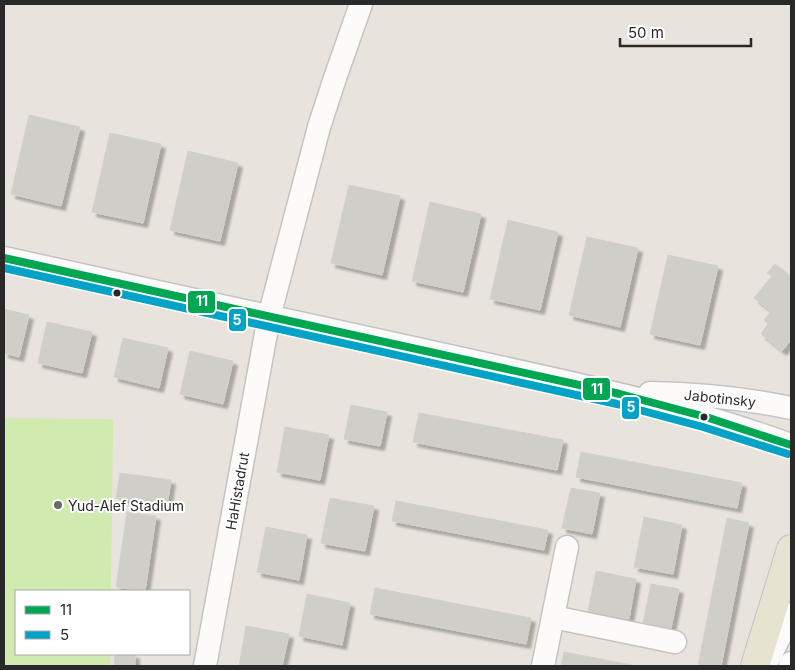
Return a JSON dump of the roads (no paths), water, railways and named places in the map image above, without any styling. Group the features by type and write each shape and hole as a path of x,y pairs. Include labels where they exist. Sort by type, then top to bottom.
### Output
{"main road":[{"path":"755,666 791,549"}],"street":[{"name":"HaHistadrut","path":"204,666 269,316 334,78 361,4"},
{"name":"Jabotinsky","path":"4,258 589,387 698,414 752,430 791,445"},
{"name":"Jabotinsky","path":"589,387 780,402 791,408"},
{"path":"543,666 567,547"},
{"path":"765,666 791,614"},
{"path":"553,617 675,642"}],"place":[{"name":"Yud-Alef Stadium","path":"58,505"}]}
